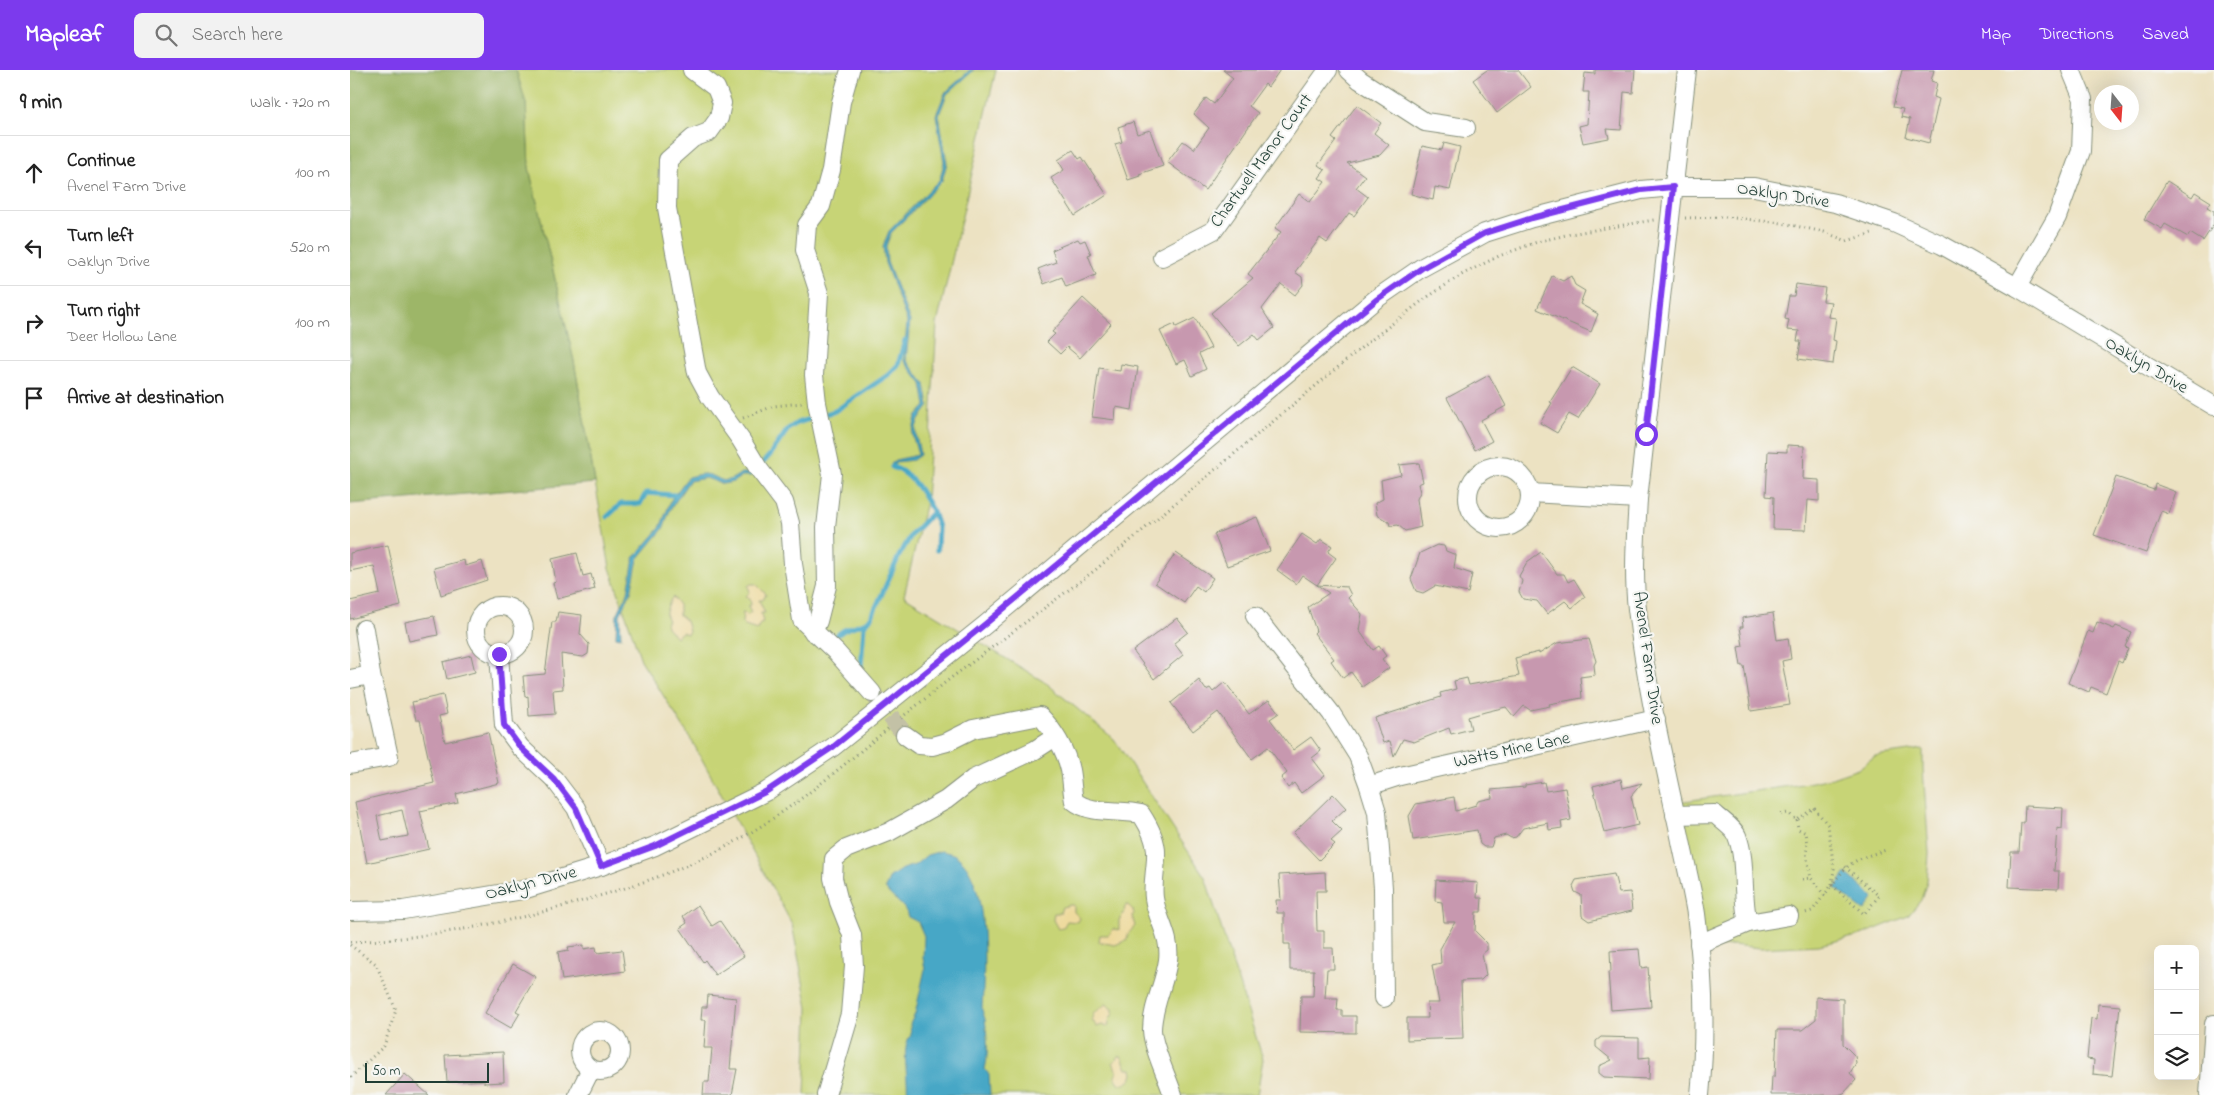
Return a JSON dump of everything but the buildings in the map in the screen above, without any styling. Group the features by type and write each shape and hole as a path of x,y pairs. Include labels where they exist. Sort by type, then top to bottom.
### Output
{"street":[{"path":"692,70 716,88 722,102 719,118 709,132 693,138 668,160 667,208 697,372 710,397 730,427 784,502 790,523 793,564 802,620 836,652 872,692"},
{"path":"813,632 818,621 827,586 826,527 832,474 816,403 814,375 819,293 805,250 807,225 821,206 831,170 841,102 850,70"},
{"name":"Chartwell Manor Court","path":"1162,257 1214,230 1328,70"},
{"path":"1349,70 1360,80 1425,122 1466,128"},
{"name":"Avenel Farm Drive","path":"1687,70 1638,499 1636,548 1637,607 1656,719 1696,913 1703,986 1704,1057 1700,1095"},
{"path":"2016,288 2057,217 2081,151 2082,99 2071,70"},
{"name":"Oaklyn Drive","path":"350,911 403,910 522,890 601,866 655,846 767,791 833,747 984,625 1376,300 1422,268 1485,233 1532,218 1641,190 1673,187 1754,187 1835,203 1900,226 1942,245 2214,406"},
{"path":"1530,493 1638,499"},
{"path":"1255,616 1331,713 1358,756 1369,786 1377,812 1383,888 1384,998"},
{"path":"350,764 388,757 371,675 364,629"},
{"path":"499,654 504,725 520,747 554,779 576,808 601,866"},
{"path":"350,679 371,675"},
{"path":"899,726 919,744 932,746 947,742 974,729 1040,716 1052,727 1070,769 1074,801 1080,806 1093,809 1127,810 1141,814 1154,839 1157,855 1153,883 1154,899 1168,938 1168,960 1152,1030 1155,1046 1173,1095"},
{"name":"Watts Mine Lane","path":"1369,786 1400,776 1656,719"},
{"path":"826,1095 850,1014 854,966 852,934 832,878 834,859 846,849 889,832 946,800 973,779 1035,750 1055,737"},
{"path":"1676,815 1715,814 1737,834 1742,859 1744,907 1748,923"},
{"path":"1699,944 1748,923 1789,916"},
{"path":"2209,1095 2214,1024"},
{"path":"578,1095 591,1069"}],"path":[{"path":"350,944 396,940 503,923 569,906 667,873 722,849 758,828 899,726 951,678 1094,571 1367,343 1426,298 1463,274 1499,256 1537,242 1570,234 1670,219 1724,217 1782,222 1824,232 1847,241 1900,226"},
{"path":"730,427 741,420 774,406 816,403"},
{"path":"1797,820 1814,808 1828,825 1833,857 1832,885 1864,914 1879,896 1845,867"},
{"path":"1780,814 1788,813 1797,820 1798,829 1806,833 1808,843 1806,853 1811,878 1825,896"},
{"path":"1789,916 1812,911 1845,867 1857,859 1886,850"},
{"path":"1802,879 1811,878"},
{"path":"350,944 376,964 396,1010 384,1046 350,1078"}],"green space":[{"path":"350,70 516,70 526,103 529,168 574,361 595,483 350,504"},
{"path":"516,70 996,70 937,324 926,501 904,596 1046,683 1114,739 1205,877 1263,1059 1257,1095 805,1095 808,1008 792,924 692,741 641,660 610,568 574,361 529,168 526,103"},
{"path":"1923,749 1929,853 1927,881 1921,900 1908,916 1861,935 1819,945 1760,948 1733,945 1703,950 1678,802 1797,785 1832,778 1858,769 1875,756"}],"sand":[{"path":"756,584 766,594 763,600 759,600 765,613 761,613 763,623 760,624 757,630 742,623 743,612 748,615 751,612 748,606 751,605 750,599 746,596 750,592 748,586"},
{"path":"673,597 679,605 679,615 686,621 689,631 687,634 682,632 676,637 667,627 666,622 668,621 665,614"},
{"path":"1074,905 1074,912 1080,918 1078,922 1067,921 1063,928 1058,929 1053,920 1054,913 1060,913 1062,907"},
{"path":"1128,905 1133,910 1134,914 1132,916 1135,926 1128,934 1127,940 1115,945 1099,942 1100,935 1108,935 1114,929 1119,930 1119,920 1124,913 1125,906"},
{"path":"1106,1004 1113,1009 1113,1015 1110,1017 1108,1027 1102,1025 1097,1027 1092,1020 1093,1014"},
{"path":"1119,1056 1122,1057 1127,1069 1132,1069 1133,1074 1131,1080 1124,1084 1120,1084 1115,1077 1117,1072 1113,1062"}],"water":[{"path":"970,70 974,70 947,94 939,115 947,163 942,181 891,233 886,246 887,262 910,321 906,360 925,384 929,406 919,420 916,430 920,455 913,460 896,462 892,467 891,463 895,460 918,455 912,434 916,417 926,406 922,384 904,361 907,321 885,263 883,246 889,231 940,179 944,162 936,115 945,93"},
{"path":"741,473 752,473 752,476 742,476 733,482 723,484 706,478 689,481 670,510 663,529 638,559 631,592 620,615 621,638 616,637 617,615 628,592 634,558 660,528 671,500 688,477 704,474 725,481"},
{"path":"941,851 955,855 967,867 975,884 980,904 984,950 982,1008 987,1044 985,1069 989,1075 990,1095 907,1095 905,1054 911,1035 910,1024 915,1014 925,969 923,958 924,936 918,922 908,917 904,908 885,888 890,877 902,869 915,865 927,855"},
{"path":"1846,873 1874,898 1864,911 1835,888"}],"waterway":[{"path":"760,466 788,429 797,423 835,411 888,375 898,365 905,340"},
{"path":"861,667 864,626 872,616 899,556 912,534 933,512 912,479 892,467"},
{"path":"607,517 621,504 640,504 646,493 675,495"},
{"path":"933,512 938,527 937,550"},
{"path":"833,638 844,630 866,622"}],"tunnel":[{"path":"874,695 905,735"}],"route":[{"path":"499,654 504,725 520,747 554,779 576,808 601,866 655,846 767,791 833,747 984,625 1376,300 1422,268 1485,233 1532,218 1641,190 1673,187 1646,434"}]}
